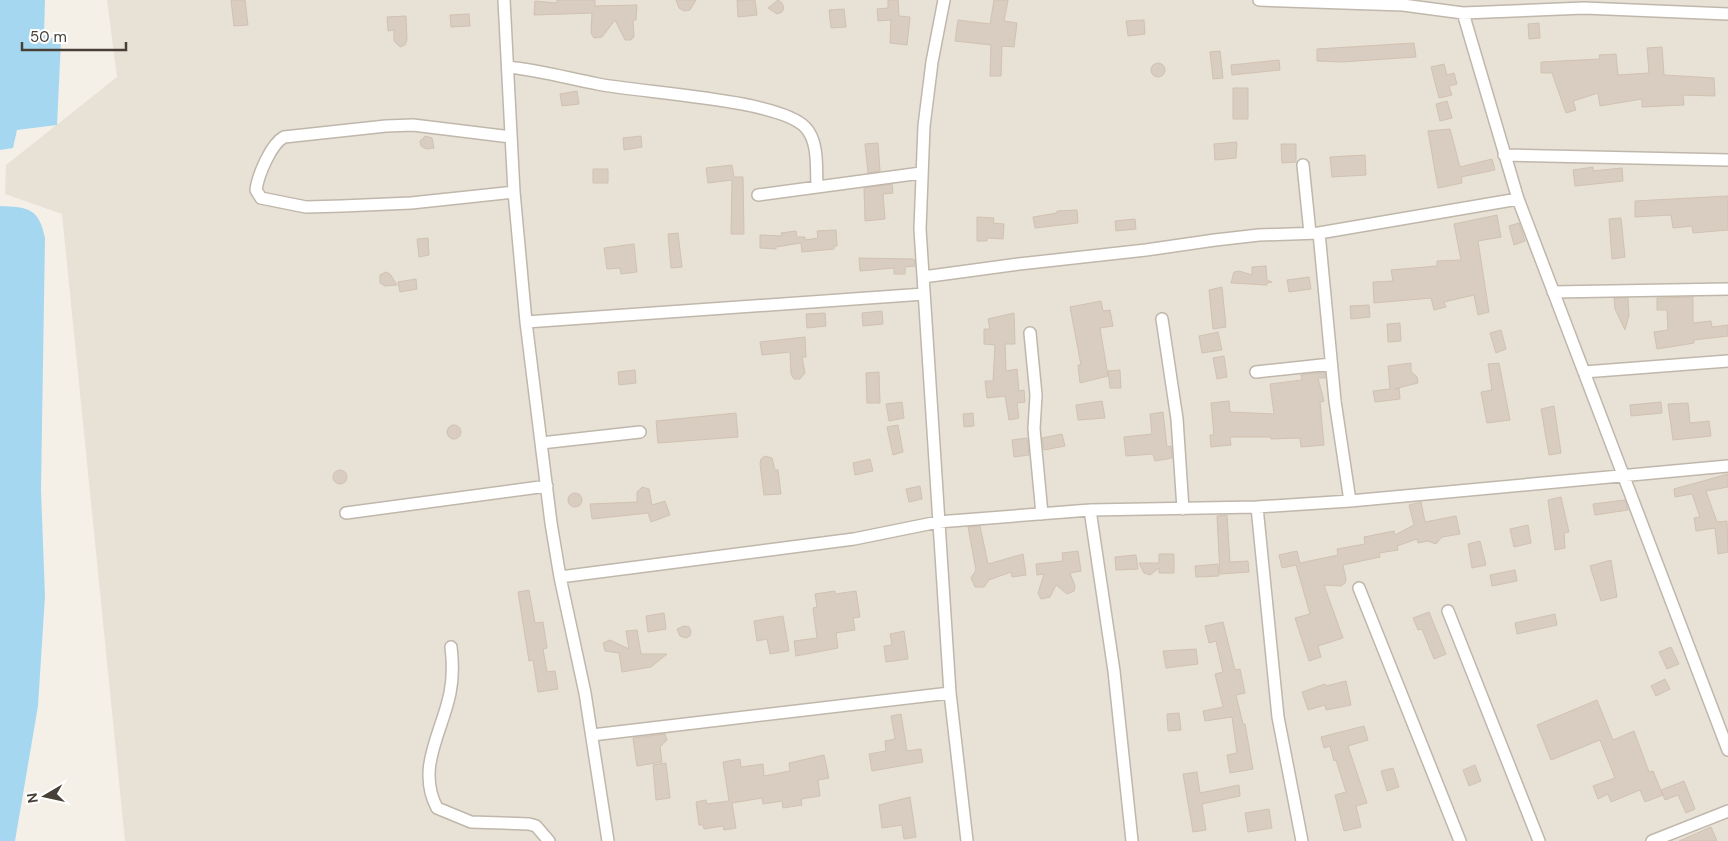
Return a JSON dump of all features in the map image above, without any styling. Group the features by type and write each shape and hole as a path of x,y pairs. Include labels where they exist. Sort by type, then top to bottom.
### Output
{"street":[{"path":"504,0 514,192 526,322 546,486 560,577 592,735 608,841"},
{"path":"944,0 932,62 924,126 920,229 950,693 967,841"},
{"path":"1259,0 1402,2 1462,13 1529,5 1728,14"},
{"path":"1462,13 1518,200 1728,750"},
{"path":"508,66 536,70 598,85 728,102 795,118 807,129 812,138 817,186"},
{"path":"511,137 413,125 386,126 284,137 276,142 257,181 256,190 261,198 306,207 411,203 514,192"},
{"path":"1504,155 1728,160"},
{"path":"1303,166 1314,233 1350,502"},
{"path":"758,195 921,173"},
{"path":"923,277 1259,235 1314,233 1518,200"},
{"path":"1553,292 1728,289"},
{"path":"526,322 924,294"},
{"path":"1162,319 1177,419 1183,509"},
{"path":"1030,333 1036,395 1034,429 1042,514"},
{"path":"1584,372 1728,361"},
{"path":"1256,372 1331,364"},
{"path":"541,443 640,432"},
{"path":"560,577 854,539 938,522 1090,510 1258,507 1350,502 1728,466"},
{"path":"346,513 546,486"},
{"path":"1258,507 1278,717 1302,841"},
{"path":"1090,510 1114,671 1132,841"},
{"path":"1359,588 1460,841"},
{"path":"1448,611 1539,841"},
{"path":"451,647 453,666 450,693 427,769 431,796 436,808 471,822 529,824 536,826 549,841"},
{"path":"592,735 950,693"},
{"path":"1652,841 1728,811"}],"shaded area":[{"path":"107,0 1728,0 1728,841 125,841 62,214 5,194 6,165 117,77"}],"water":[{"path":"0,0 45,0 44,35 61,41 57,125 17,130 13,148 0,150"},
{"path":"0,206 18,207 31,211 39,220 45,238 41,490 45,596 38,706 15,841 0,841"}],"building":[{"path":"231,0 245,0 248,25 234,26"},
{"path":"557,0 595,0 595,6 637,5 636,20 633,20 634,37 631,40 625,40 615,20 602,37 594,38 591,33 592,13 534,15 535,1 557,3"},
{"path":"676,0 696,0 690,10 684,11 679,8"},
{"path":"737,0 755,0 757,15 738,17"},
{"path":"778,0 784,8 782,12 777,14 768,8"},
{"path":"888,0 898,0 899,16 910,17 907,45 890,43 891,20 878,21 877,9 888,8"},
{"path":"994,0 1008,0 1004,21 1017,23 1014,47 1002,46 1001,76 990,76 991,45 955,41 958,20 990,24"},
{"path":"844,9 846,27 831,28 829,10"},
{"path":"469,14 470,26 451,27 450,15"},
{"path":"406,16 407,40 405,45 400,47 394,41 394,30 388,31 387,17"},
{"path":"1144,20 1145,34 1128,36 1126,21"},
{"path":"1539,23 1540,38 1529,39 1528,24"},
{"path":"1414,43 1416,57 1342,62 1317,61 1317,49"},
{"path":"1662,47 1664,75 1714,78 1715,96 1683,95 1684,105 1642,107 1642,99 1600,106 1598,93 1573,101 1576,110 1566,113 1552,73 1541,73 1541,62 1600,59 1599,55 1616,54 1618,75 1649,73 1647,48"},
{"path":"1220,51 1223,78 1213,79 1210,52"},
{"path":"1279,60 1280,70 1232,75 1231,65"},
{"path":"1158,63 1163,65 1165,70 1163,75 1158,77 1153,75 1151,70 1153,65"},
{"path":"1444,64 1447,75 1454,73 1457,84 1449,86 1452,95 1439,98 1431,67"},
{"path":"1233,88 1248,88 1248,119 1233,119"},
{"path":"577,91 579,104 562,106 560,94"},
{"path":"1447,101 1452,118 1440,121 1436,104"},
{"path":"1450,129 1460,167 1492,159 1495,170 1461,177 1462,183 1438,188 1428,131"},
{"path":"425,136 432,138 434,148 426,149 421,146 420,141"},
{"path":"641,136 642,147 624,150 623,138"},
{"path":"1237,142 1236,158 1215,160 1214,144"},
{"path":"878,143 880,171 868,173 865,144"},
{"path":"1281,144 1296,144 1296,162 1282,163"},
{"path":"1365,155 1366,175 1332,177 1330,157"},
{"path":"732,165 734,177 743,177 744,234 731,234 732,180 708,183 706,168"},
{"path":"1593,167 1593,171 1622,168 1623,181 1575,186 1573,170"},
{"path":"593,169 608,169 608,183 593,183"},
{"path":"892,184 893,193 883,194 885,219 865,221 864,188"},
{"path":"1728,196 1728,230 1693,233 1692,226 1673,228 1671,215 1635,217 1635,201"},
{"path":"1077,210 1078,223 1035,228 1033,217 1057,213 1057,211"},
{"path":"1497,215 1501,237 1478,241 1489,312 1478,315 1474,295 1444,302 1446,307 1434,310 1431,298 1374,303 1373,282 1393,281 1391,270 1437,266 1437,261 1461,260 1454,224"},
{"path":"977,217 994,218 993,223 1004,224 1003,239 987,238 987,241 977,241"},
{"path":"1621,218 1625,257 1612,259 1609,219"},
{"path":"1135,219 1136,229 1116,231 1115,221"},
{"path":"1519,223 1525,241 1514,245 1509,226"},
{"path":"836,230 837,246 834,246 834,249 802,252 801,243 776,247 776,249 760,248 760,235 782,236 781,233 796,231 797,237 805,237 805,240 818,238 817,231"},
{"path":"678,233 682,267 671,268 668,234"},
{"path":"428,238 429,255 419,257 417,239"},
{"path":"634,244 637,272 621,274 620,268 607,269 604,248"},
{"path":"859,258 914,259 915,266 905,267 905,274 894,274 894,268 860,271"},
{"path":"1266,266 1267,280 1272,282 1267,283 1267,285 1231,283 1234,272 1239,271 1252,275 1252,267"},
{"path":"386,272 390,274 397,285 385,286 380,283 380,275"},
{"path":"1309,277 1311,289 1289,292 1287,280"},
{"path":"416,279 417,289 400,292 398,282"},
{"path":"1222,287 1226,327 1213,329 1209,290"},
{"path":"1693,297 1693,323 1711,321 1712,327 1728,325 1728,336 1694,340 1694,343 1657,349 1654,332 1668,330 1667,310 1657,310 1657,298"},
{"path":"1614,298 1628,298 1629,315 1625,330 1615,309"},
{"path":"1101,301 1103,311 1110,310 1113,326 1100,328 1108,376 1080,383 1078,365 1081,365 1070,307"},
{"path":"1369,305 1370,317 1351,319 1350,306"},
{"path":"882,311 883,324 863,326 862,313"},
{"path":"825,313 826,326 807,328 806,314"},
{"path":"1014,313 1015,344 1005,344 1006,371 1017,369 1019,391 1024,390 1025,402 1017,403 1019,418 1009,420 1005,396 987,398 985,381 993,381 995,345 984,344 984,329 990,329 988,319"},
{"path":"1400,323 1401,341 1388,342 1387,324"},
{"path":"1501,330 1506,349 1496,353 1490,333"},
{"path":"1218,332 1222,350 1202,353 1199,336"},
{"path":"805,337 806,357 802,357 805,373 800,379 794,379 791,374 790,352 762,355 760,342"},
{"path":"1224,356 1227,377 1217,379 1213,358"},
{"path":"1411,363 1411,371 1417,377 1418,383 1394,389 1399,388 1400,399 1375,402 1373,391 1390,389 1388,366"},
{"path":"1499,363 1510,420 1487,423 1481,392 1492,390 1488,364"},
{"path":"635,370 636,383 619,385 618,372"},
{"path":"1120,370 1121,388 1110,388 1108,371"},
{"path":"879,372 880,403 867,403 866,373"},
{"path":"1325,372 1325,378 1318,378 1324,401 1320,402 1324,445 1301,447 1300,438 1230,437 1231,445 1211,447 1210,435 1214,435 1211,403 1229,401 1230,412 1274,414 1270,384 1302,380 1301,375"},
{"path":"1102,401 1105,418 1078,420 1076,405"},
{"path":"902,402 904,418 889,421 886,404"},
{"path":"1661,402 1662,413 1631,416 1630,405"},
{"path":"1688,403 1690,423 1709,421 1711,436 1673,440 1668,404"},
{"path":"1554,406 1561,453 1549,455 1541,409"},
{"path":"1163,412 1167,447 1171,446 1172,458 1155,461 1153,454 1126,456 1124,437 1152,434 1150,414"},
{"path":"736,413 738,437 658,443 656,421"},
{"path":"973,413 974,426 964,427 963,414"},
{"path":"454,425 459,427 461,432 459,437 454,439 449,437 447,432 449,427"},
{"path":"898,425 903,452 893,455 887,427"},
{"path":"1062,434 1065,446 1044,450 1042,438"},
{"path":"1027,438 1029,455 1014,457 1012,440"},
{"path":"765,456 772,458 775,470 778,470 781,494 764,495 760,464 761,459"},
{"path":"870,459 873,471 855,475 853,463"},
{"path":"340,470 345,472 347,477 345,482 340,484 335,482 333,477 335,472"},
{"path":"1728,474 1728,487 1706,491 1717,522 1727,521 1728,552 1718,554 1715,528 1696,531 1694,518 1700,517 1692,494 1675,497 1674,489"},
{"path":"920,486 922,499 909,502 906,489"},
{"path":"642,487 649,489 652,505 665,501 670,515 651,522 648,513 592,519 590,504 637,502 637,492"},
{"path":"575,493 580,495 582,500 580,505 575,507 570,505 568,500 570,495"},
{"path":"1561,497 1569,532 1564,533 1565,548 1555,550 1548,500"},
{"path":"1625,500 1628,510 1595,515 1593,504"},
{"path":"1421,502 1425,522 1456,516 1460,534 1442,537 1436,544 1428,541 1418,543 1417,539 1397,546 1398,550 1379,553 1380,557 1343,565 1345,583 1341,586 1324,585 1343,638 1318,646 1321,657 1309,661 1295,618 1310,614 1296,565 1282,568 1279,555 1297,551 1300,563 1338,555 1337,549 1365,544 1364,537 1394,531 1395,535 1414,525 1409,505"},
{"path":"1227,515 1230,562 1248,561 1249,572 1220,574 1217,516"},
{"path":"1528,525 1531,543 1514,547 1510,529"},
{"path":"980,526 988,564 1023,554 1026,575 1012,577 1011,572 989,580 984,587 975,587 971,578 976,570 968,527"},
{"path":"1480,541 1486,565 1472,568 1468,544"},
{"path":"1078,551 1081,571 1070,573 1075,586 1074,591 1067,594 1056,585 1050,597 1041,599 1038,593 1044,574 1037,575 1036,564 1063,561 1062,553"},
{"path":"1159,554 1174,554 1174,573 1159,573 1159,568 1150,575 1144,573 1139,563 1159,563"},
{"path":"1136,555 1138,569 1116,570 1115,557"},
{"path":"1611,560 1617,597 1601,601 1590,566"},
{"path":"1218,564 1219,576 1196,577 1195,566"},
{"path":"1515,570 1517,581 1492,586 1490,575"},
{"path":"529,590 535,623 543,622 547,648 543,649 547,672 555,671 558,689 538,692 533,660 529,661 518,592"},
{"path":"835,591 835,594 856,591 860,617 853,618 855,630 836,633 838,648 796,656 794,641 817,638 813,608 817,607 815,594"},
{"path":"1429,612 1446,654 1434,659 1422,629 1418,630 1413,618"},
{"path":"664,613 666,629 648,632 646,616"},
{"path":"1555,614 1557,625 1517,634 1515,623"},
{"path":"783,616 789,651 770,654 767,639 757,641 754,621"},
{"path":"1223,622 1235,670 1240,669 1245,693 1236,695 1243,724 1245,724 1253,769 1230,773 1227,755 1237,753 1232,717 1205,721 1203,711 1223,707 1215,674 1223,672 1216,641 1209,643 1205,626"},
{"path":"684,626 689,627 691,631 690,636 686,638 680,636 677,629"},
{"path":"637,630 641,654 667,654 651,667 622,672 619,653 605,651 603,643 610,640 629,649 626,631"},
{"path":"904,631 908,659 886,662 884,646 892,645 890,634"},
{"path":"1671,647 1679,664 1667,669 1659,652"},
{"path":"1196,649 1198,664 1166,668 1163,651"},
{"path":"1665,679 1670,689 1656,696 1651,686"},
{"path":"1346,681 1351,705 1326,710 1325,705 1308,710 1302,692 1325,684 1326,686"},
{"path":"1597,700 1613,740 1634,731 1649,772 1653,771 1663,795 1645,802 1640,790 1611,802 1608,794 1598,799 1593,786 1615,778 1600,740 1551,760 1537,725"},
{"path":"1179,713 1181,730 1168,731 1167,714"},
{"path":"901,714 907,751 921,749 923,762 872,771 869,754 886,751 885,741 895,739 891,716"},
{"path":"1364,726 1368,740 1348,746 1367,803 1356,806 1361,827 1344,831 1335,795 1346,792 1330,746 1324,748 1321,737"},
{"path":"665,734 667,740 660,747 662,762 637,766 633,738"},
{"path":"824,755 829,778 818,780 820,796 801,799 802,805 783,808 782,801 763,804 762,798 732,803 736,828 724,830 723,826 704,829 703,825 699,825 696,802 706,800 707,804 729,801 723,762 740,759 741,767 763,764 764,776 790,771 789,763"},
{"path":"666,763 670,798 656,800 653,765"},
{"path":"1475,765 1481,781 1469,786 1463,770"},
{"path":"1393,768 1399,787 1387,791 1381,771"},
{"path":"1197,772 1200,793 1239,785 1240,796 1202,804 1206,830 1193,832 1183,774"},
{"path":"1684,781 1695,809 1686,813 1678,795 1665,800 1661,790"},
{"path":"910,797 916,837 904,839 902,825 882,828 879,805"},
{"path":"1269,809 1272,828 1248,832 1245,813"},
{"path":"1711,827 1717,841 1679,841"}]}
